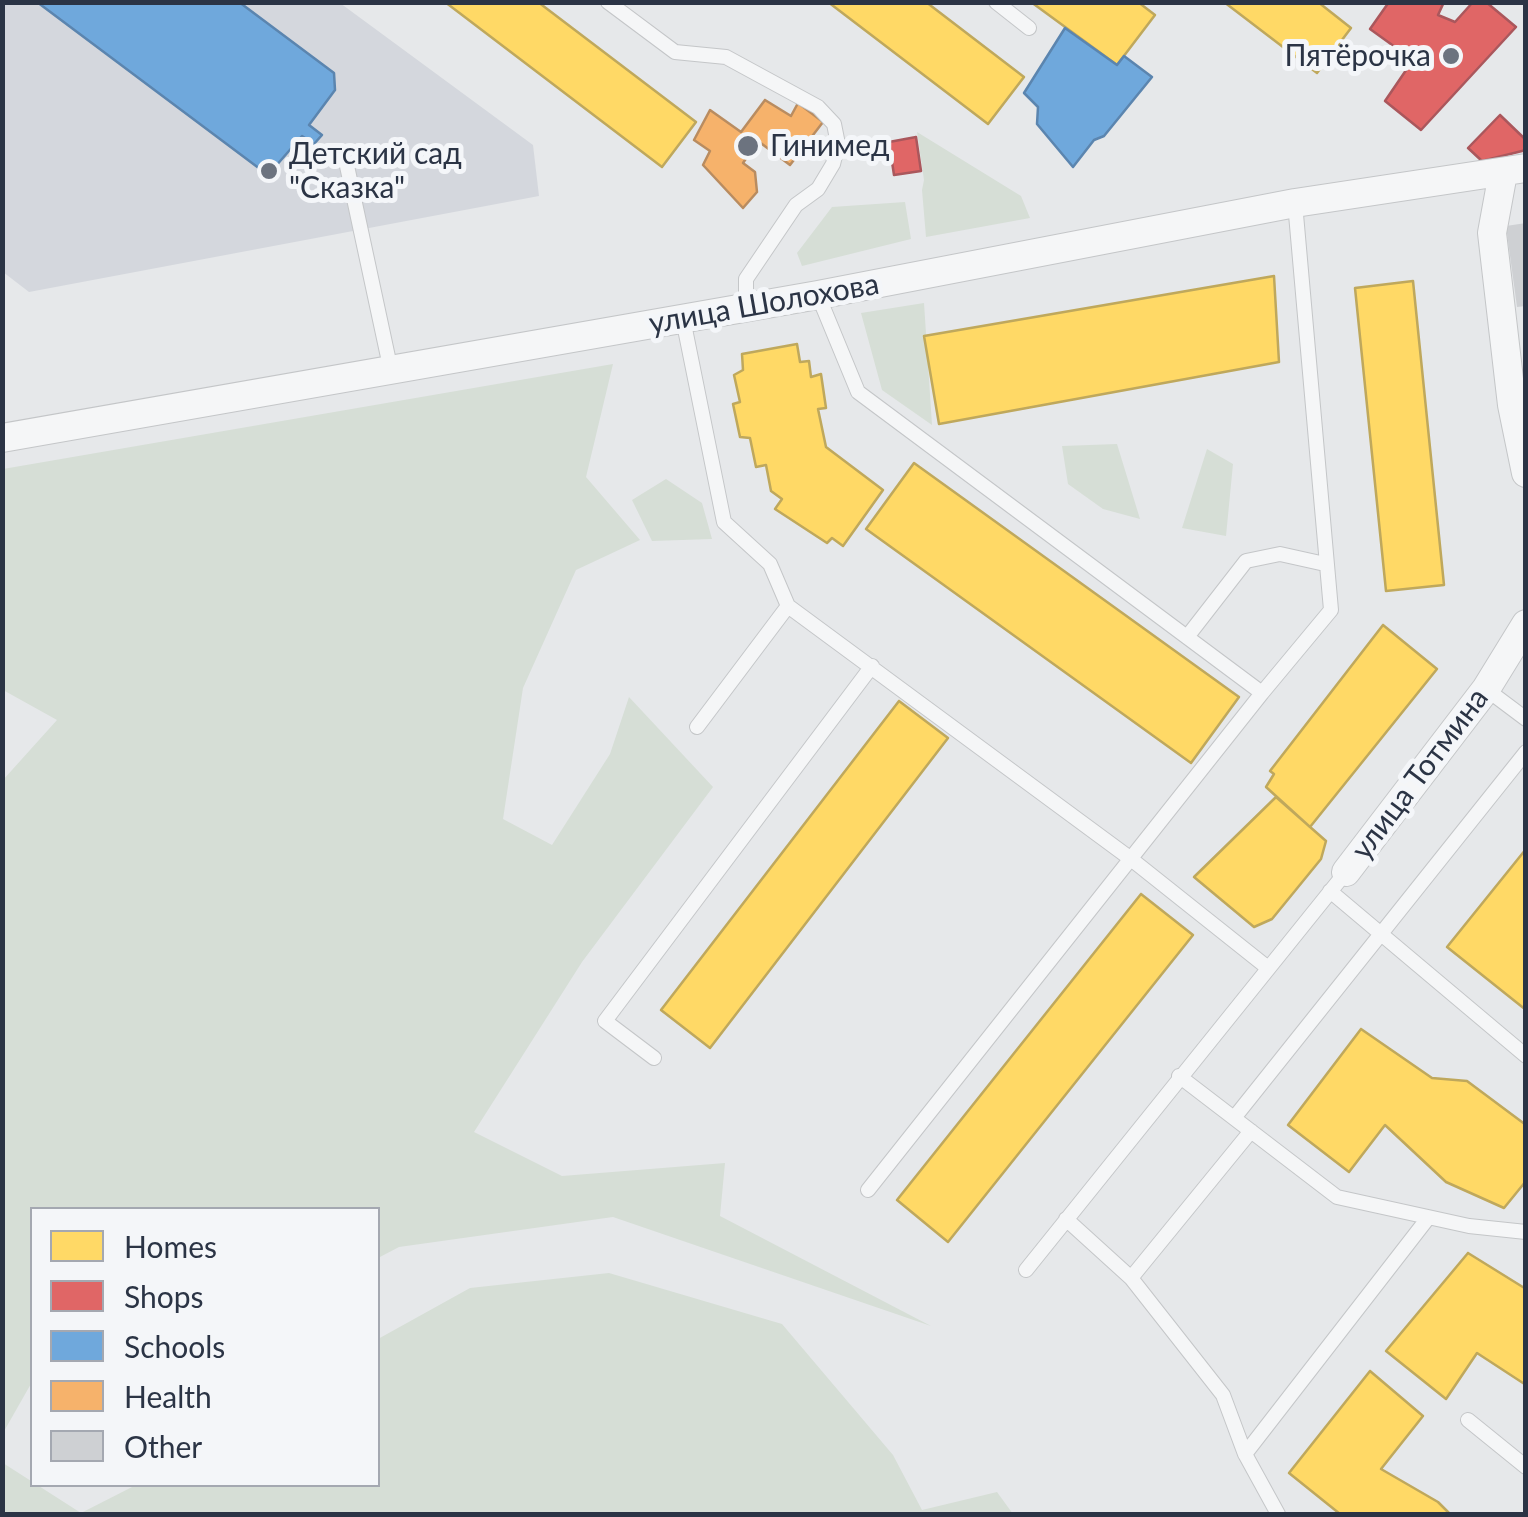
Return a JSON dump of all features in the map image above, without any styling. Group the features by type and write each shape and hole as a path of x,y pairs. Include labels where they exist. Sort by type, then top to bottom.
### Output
{"street":[{"name":"улица Шолохова","path":"8,432 391,371 818,295 1295,203 1514,170"},
{"path":"1514,170 1492,233 1512,405 1526,473"},
{"name":"улица Тотмина","path":"1338,882 1486,689 1526,624"}],"lane":[{"path":"608,2 675,52 726,57 818,107 834,124 838,144 833,164 818,189 796,204 746,279 746,308"},
{"path":"1001,4 1029,28"},
{"path":"347,166 391,371"},
{"path":"868,1190 1331,610 1295,203"},
{"path":"818,295 858,392 1262,692"},
{"path":"683,319 724,522 770,564 788,606 1131,858 1268,968"},
{"path":"1186,637 1246,562 1280,554 1325,564"},
{"path":"697,727 788,606"},
{"path":"654,1058 605,1021 872,666"},
{"path":"1486,689 1526,719"},
{"path":"1234,1118 1526,752"},
{"path":"1026,1270 1338,882 1380,934 1526,1056"},
{"path":"1179,1076 1337,1198 1469,1226 1526,1232"},
{"path":"1131,1278 1251,1131"},
{"path":"1245,1454 1428,1218"},
{"path":"1066,1220 1131,1278 1223,1395 1245,1454 1278,1514"},
{"path":"1468,1420 1526,1467"}],"shaded area":[{"name":"Детский сад \"Сказка\"","path":"3,3 340,3 533,145 539,196 29,292 3,272"},
{"path":"917,132 1021,196 1030,218 926,237"},
{"path":"905,202 911,239 802,266 797,253 832,207"},
{"path":"924,303 932,425 882,390 861,313"},
{"path":"613,364 586,477 640,540 576,570 523,688 503,819 552,845 610,754 629,697 713,787 582,962 474,1132 562,1176 725,1163 720,1216 931,1326 613,1217 399,1247 380,1257 380,1207 30,1207 30,1386 3,1433 3,780 57,720 3,690 3,469"},
{"path":"1117,444 1140,519 1103,509 1068,484 1062,446"},
{"path":"1207,449 1233,464 1226,536 1182,528"},
{"path":"666,479 702,503 712,539 652,541 632,500"},
{"path":"609,1273 782,1324 893,1455 922,1510 997,1492 1013,1514 3,1514 3,1463 30,1480 30,1487 40,1487 81,1513 132,1487 380,1487 380,1338 470,1288"}],"building: Homes":[{"path":"445,2 538,2 696,122 662,167"},
{"path":"828,2 926,2 1024,77 988,124"},
{"path":"1031,2 1138,2 1155,15 1117,65"},
{"path":"1224,2 1318,2 1351,28 1317,73"},
{"path":"1274,276 1279,362 939,424 924,336"},
{"path":"1413,281 1444,585 1386,591 1355,288"},
{"path":"797,344 800,362 809,361 811,377 821,374 826,408 818,409 826,447 883,490 843,546 832,538 827,543 775,509 782,499 771,491 766,465 756,467 750,438 740,437 733,404 740,402 734,375 743,370 742,354"},
{"path":"914,463 1239,697 1191,763 866,529"},
{"path":"1383,625 1437,669 1310,827 1266,787 1274,774 1270,771"},
{"path":"899,701 948,738 710,1048 661,1010"},
{"path":"1276,797 1326,841 1321,859 1272,919 1254,927 1194,877"},
{"path":"1526,849 1526,1010 1447,947"},
{"path":"1141,894 1193,935 948,1242 897,1200"},
{"path":"1361,1029 1432,1078 1467,1081 1526,1125 1526,1181 1504,1208 1446,1182 1385,1125 1349,1172 1288,1125"},
{"path":"1468,1253 1526,1289 1526,1385 1477,1353 1446,1399 1386,1351"},
{"path":"1370,1371 1423,1416 1381,1469 1438,1502 1450,1514 1340,1514 1289,1473"}],"building: Shops":[{"path":"1389,2 1444,2 1438,15 1455,22 1473,2 1486,2 1516,27 1421,130 1385,101 1413,60 1370,29"},
{"path":"1500,115 1526,140 1526,150 1482,161 1468,148"},
{"path":"916,137 921,171 894,175 889,142"}],"building: Schools":[{"path":"37,2 239,2 334,73 335,90 309,125 322,135 314,144 302,136 268,175"},
{"path":"1065,28 1117,65 1124,56 1152,77 1073,167 1037,124 1038,107 1024,93"}],"building: Health":[{"path":"765,100 791,116 798,103 823,122 790,165 758,141 743,163 755,172 757,192 743,208 703,165 710,151 694,140 710,110 741,132"}],"building: Other":[{"path":"1526,223 1526,306 1517,307 1506,226"}],"place":[{"name":"Пятёрочка","path":"1451,56"},
{"name":"Гинимед","path":"748,146"},
{"name":"Детский сад \"Сказка\"","path":"269,171"}]}
